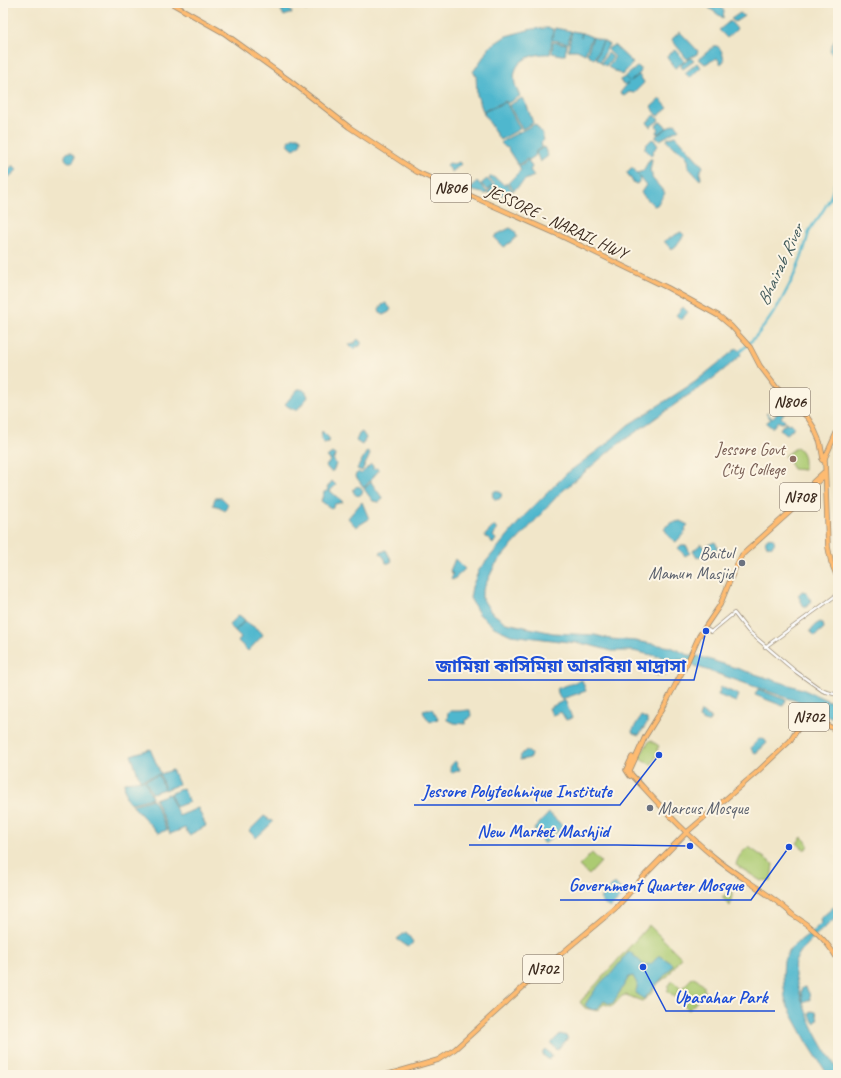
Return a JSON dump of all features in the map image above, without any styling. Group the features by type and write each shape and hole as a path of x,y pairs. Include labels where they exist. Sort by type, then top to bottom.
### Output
{"highway":[{"name":"JESSORE - NARAIL HWY","path":"171,3 224,33 289,80 349,127 411,169 558,235 693,302 724,320 750,348 776,387 808,418 820,442 824,460"},
{"path":"838,428 824,460 823,475 825,483 828,548 831,562 838,579"},
{"path":"824,460 838,432"},
{"name":"N708","path":"823,475 792,510 742,554 724,597 699,636 687,663 643,737 626,770 629,775 686,834 720,864 813,928 838,960"},
{"name":"N702","path":"386,1075 436,1061 451,1052 543,969 618,907 655,865 686,834 790,741 805,718 813,718 838,731"}],"street":[{"path":"765,647 838,594"},
{"path":"705,628 711,632 734,613 745,628 765,647 795,671 823,691 838,695"}],"green space":[{"path":"797,447 803,455 804,470 793,469 785,456"},
{"path":"658,666 667,670 665,676 661,674 660,676 654,674"},
{"path":"650,740 659,746 657,750 659,752 651,765 639,757"},
{"path":"802,837 808,845 806,849 803,849 797,843"},
{"path":"749,847 773,864 771,881 761,881 736,865 741,854"},
{"path":"592,853 601,862 589,875 579,866"},
{"path":"733,890 730,906 722,897"},
{"path":"649,925 681,957 668,976 658,983 650,995 642,1001 626,995 622,996 613,1006 604,1004 597,1011 585,1008 580,1002"},
{"path":"693,977 698,979 704,987 705,992 689,1010 676,998 683,987"},
{"path":"673,981 681,989 675,997 667,990 669,988 667,986"}],"water":[{"path":"299,3 310,3 312,6 306,11"},
{"path":"717,3 724,11 723,18 709,8"},
{"path":"289,7 292,13 284,16 281,10"},
{"path":"740,13 744,16 735,22 731,19"},
{"path":"730,21 737,29 727,38 719,30"},
{"path":"555,28 571,31 568,43 552,40 550,54 529,57 519,64 514,76 515,86 520,96 508,103 506,101 483,111 477,95 476,75 473,72 488,48 506,36 532,29 553,29 552,39"},
{"path":"572,31 592,37 585,54 577,50 568,50"},
{"path":"680,32 698,51 697,54 687,59 672,40"},
{"path":"838,35 838,53 832,54 830,50"},
{"path":"593,37 603,41 594,59 587,54"},
{"path":"603,41 609,44 600,62 596,58"},
{"path":"553,42 567,44 565,55 552,53"},
{"path":"614,45 633,63 622,75 608,67 615,57 608,50"},
{"path":"714,46 717,46 720,49 723,54 724,61 721,64 717,58 705,64 699,59"},
{"path":"676,50 684,62 675,68 667,56"},
{"path":"608,53 613,57 606,66 601,63"},
{"path":"691,58 694,61 683,69 681,67 682,64"},
{"path":"697,63 701,67 690,78 685,73"},
{"path":"638,66 641,70 640,73 631,81 639,75 644,82 634,93 629,92 624,96 620,93 628,83 625,85 620,80"},
{"path":"522,98 527,106 533,123 522,129 509,105"},
{"path":"660,99 668,108 658,116 651,107"},
{"path":"506,102 520,129 500,140 483,112"},
{"path":"655,115 659,120 650,127 647,122"},
{"path":"659,122 663,123 667,128 658,134 657,132 659,129 656,126"},
{"path":"535,124 542,133 544,140 541,143 542,147 536,151 535,156 518,165 508,148 501,143"},
{"path":"676,124 679,129 660,140 656,138 656,136 672,125"},
{"path":"676,136 702,165 703,167 700,171 700,180 688,167 687,158 685,155 667,141 668,138"},
{"path":"294,137 301,139 299,145 294,149 289,145 288,141"},
{"path":"652,139 658,146 651,155 645,149 645,146"},
{"path":"544,147 548,156 540,162 536,152"},
{"path":"68,152 72,152 74,153 74,161 68,162 65,159 65,155"},
{"path":"650,159 652,159 650,171 652,178 665,193 657,205 654,206 641,193 646,185 637,173 643,171"},
{"path":"528,160 532,167 530,170 534,176 525,180 514,190 508,183 521,170 519,166"},
{"path":"459,162 461,164 452,172 447,165 449,163 454,164"},
{"path":"13,165 17,170 11,176 6,176 6,173"},
{"path":"631,168 633,168 641,179 637,184 634,183 627,173"},
{"path":"491,176 499,180 505,186 506,183 513,191 508,192 505,195 503,190 504,195 487,193 495,184 489,179"},
{"path":"454,177 468,188 456,188 449,184"},
{"path":"487,179 493,185 488,190 481,184"},
{"path":"477,181 487,192 486,194 470,190"},
{"path":"510,228 515,231 517,237 504,247 494,237"},
{"path":"681,232 684,235 675,247 671,249 664,241"},
{"path":"386,303 391,309 383,315 379,309"},
{"path":"683,307 688,312 681,320 676,315"},
{"path":"358,339 361,344 354,350 349,345 353,343 355,344"},
{"path":"737,348 741,355 721,372 613,448 559,494 495,565 482,592 482,598 491,612 506,623 553,633 595,635 610,639 635,641 671,647 688,655 698,656 802,689 838,705 838,719 828,716 822,710 695,666 689,660 675,660 633,651 612,651 585,644 511,635 494,627 479,614 470,598 472,587 479,570 524,516 566,474 605,445 628,425 695,382"},
{"path":"298,389 302,389 308,397 298,409 295,410 285,404"},
{"path":"782,409 785,412 781,417 788,424 790,423 794,428 787,434 780,429 783,425 786,425 785,422 781,423 778,421 773,427 766,423 771,419 766,414 767,413 772,418"},
{"path":"322,431 330,439 328,442 324,443 321,440"},
{"path":"362,432 366,438 362,445 356,441 359,434"},
{"path":"367,451 370,453 362,471 357,469"},
{"path":"332,453 336,456 333,459 336,464 333,471 330,471 326,466 331,460 327,457"},
{"path":"371,464 373,469 377,468 379,470 364,488 355,475 359,472 361,474"},
{"path":"332,481 336,485 330,491 343,502 335,504 332,509 321,501 324,492 329,490 327,488"},
{"path":"371,482 383,499 379,502 373,501 364,489"},
{"path":"358,486 363,491 358,496 353,491"},
{"path":"495,491 499,491 501,495 499,499 495,499 493,497 493,493"},
{"path":"215,498 222,498 228,504 225,511 220,507 213,505"},
{"path":"362,502 369,519 356,527 348,518"},
{"path":"680,521 688,525 685,528 686,531 676,542 669,537 664,528 672,522"},
{"path":"494,526 497,530 493,536 496,539 493,544 485,535"},
{"path":"768,538 772,538 774,542 772,546 768,546 766,544 766,540"},
{"path":"715,542 718,548 709,552 707,548 708,545"},
{"path":"701,544 707,553 697,558 693,551"},
{"path":"681,545 686,545 690,553 685,556 678,548"},
{"path":"386,550 392,561 389,563 386,563 385,559 380,553"},
{"path":"455,559 465,569 453,580 451,579 453,574 450,571"},
{"path":"802,591 806,592 812,602 806,607 804,607 798,595"},
{"path":"239,615 245,620 235,631 229,625"},
{"path":"245,621 260,631 263,635 248,651 238,641 241,637 235,631"},
{"path":"820,622 823,624 824,628 815,636 810,631"},
{"path":"582,680 586,691 561,699 556,689"},
{"path":"721,687 739,695 736,702 718,695"},
{"path":"758,689 786,700 783,706 755,695"},
{"path":"565,700 572,718 566,720 561,712 552,715 549,708"},
{"path":"432,709 438,719 430,722 423,710"},
{"path":"470,710 471,715 469,719 466,720 466,724 454,723 447,720 448,713 450,711"},
{"path":"701,712 711,717 709,722 699,718"},
{"path":"641,716 647,719 647,723 639,735 633,733 632,731"},
{"path":"759,739 764,739 767,743 756,753 752,751 751,747"},
{"path":"150,749 161,774 172,770 179,784 165,790 160,774 140,780 131,755"},
{"path":"526,750 531,754 530,758 520,760 521,755"},
{"path":"455,761 457,763 456,766 459,767 460,770 452,773 450,767"},
{"path":"159,775 164,789 152,793 145,780"},
{"path":"145,780 152,798 132,803 126,799 124,782"},
{"path":"183,788 189,802 176,807 170,794"},
{"path":"169,794 179,816 198,808 206,826 189,835 185,828 170,834 155,799"},
{"path":"153,799 167,830 158,833 132,805"},
{"path":"549,813 563,826 546,843 543,843 534,829"},
{"path":"264,816 273,822 256,838 249,831"},
{"path":"615,883 624,892 623,895 610,908 603,903 600,898"},
{"path":"838,903 838,916 814,936 803,948 794,966 801,998 809,1020 825,1050 838,1070 838,1075 828,1075 807,1042 788,1007 785,998 783,975 784,960 789,951 794,945 813,931 821,923 820,919"},
{"path":"406,932 413,942 408,947 397,939"},
{"path":"629,951 642,964 648,965 652,963 659,955 673,964 672,967 644,999 635,993 637,984 633,976 629,977 613,1003 610,1004 604,1001 595,1010 587,1007 585,1005 593,992 600,983 611,974"},
{"path":"805,987 809,993 810,1000 803,1003 801,992 802,988"},
{"path":"811,1011 816,1012 818,1020 814,1023 809,1014"},
{"path":"560,1034 568,1038 557,1050 551,1043"},
{"path":"546,1049 552,1056 549,1060 543,1055 543,1052"}],"waterway":[{"name":"Bhairab River","path":"836,3 838,8"},
{"name":"Bhairab River","path":"737,354 761,330 782,299 798,265 810,230 829,200 838,175"}],"place":[{"name":"Jessore Govt City College","path":"793,459"},
{"name":"Baitul Mamun Masjid","path":"742,563"},
{"name":"জামিয়া কাসিমিয়া আরবিয়া মাদ্রাসা","path":"706,631"},
{"name":"Jessore Polytechnique Institute","path":"659,755"},
{"name":"Marcus Mosque","path":"650,808"},
{"name":"New Market Mashjid","path":"690,846"},
{"name":"Government Quarter Mosque","path":"789,847"},
{"name":"Upasahar Park","path":"643,967"}]}
